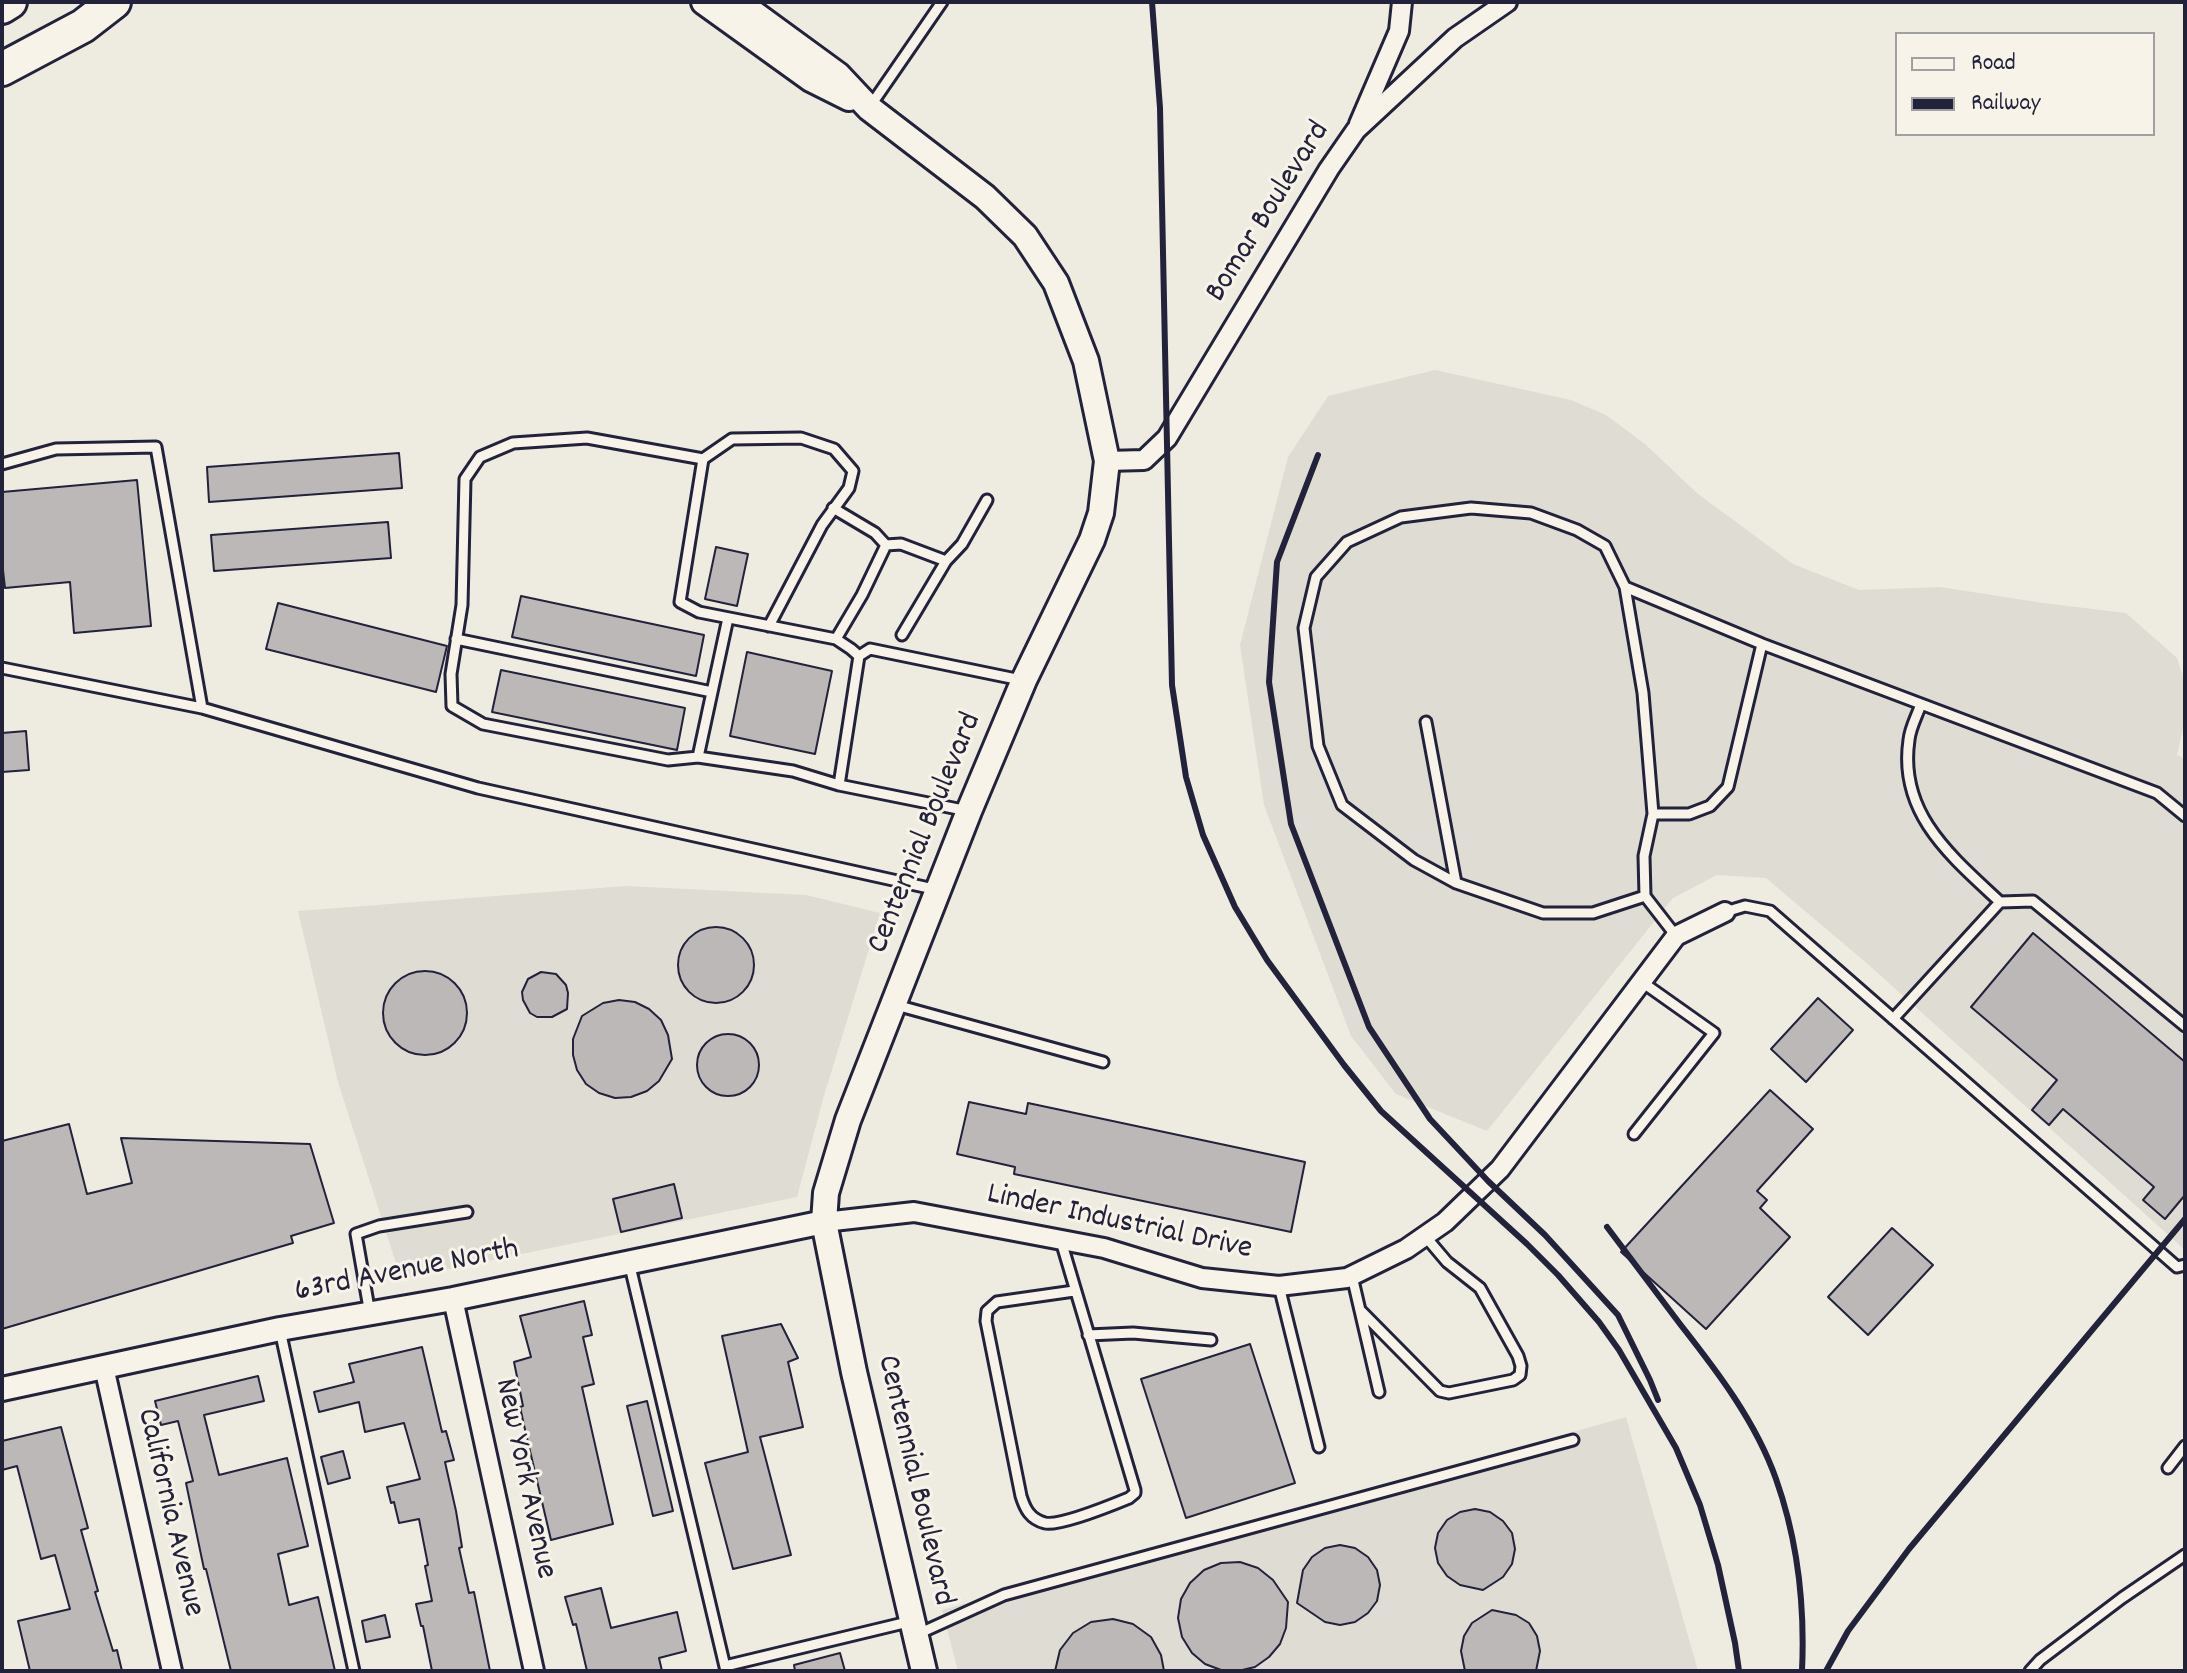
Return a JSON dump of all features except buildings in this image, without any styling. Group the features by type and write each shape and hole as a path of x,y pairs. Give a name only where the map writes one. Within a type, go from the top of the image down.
{"highway":[{"path":"2,7 10,2"},
{"path":"2,69 83,26 114,2"}],"main road":[{"name":"Centennial Boulevard","path":"704,2 811,79 869,108"},
{"name":"Centennial Boulevard","path":"738,2 838,75 869,108 985,197 1025,236 1056,283 1086,361 1107,461 1101,513 1092,540 1024,680 969,811 848,1120 826,1193 824,1222 856,1382 924,1671"}],"street":[{"path":"1356,130 1399,31 1402,2"},
{"name":"Bomar Boulevard","path":"1107,461 1144,460 1167,438 1329,169 1356,130 1455,38 1507,2"},
{"name":"Linder Industrial Drive","path":"824,1222 914,1212 1104,1248 1202,1278 1279,1286 1352,1276 1406,1249 1445,1222 1500,1169 1676,936 1725,912"},
{"name":"63rd Avenue North","path":"2,1389 280,1329 453,1299 824,1222"},
{"name":"New York Avenue","path":"453,1299 534,1671"},
{"name":"California Avenue","path":"104,1367 172,1671"}],"lane":[{"path":"869,108 942,2"},
{"path":"769,626 822,525 849,488 853,471 834,449 801,438 732,439 703,459 587,438 513,443 480,457 465,479 462,605 451,674 452,706 483,724 668,760 698,757 793,771 839,785 969,811"},
{"path":"2,464 56,449 156,447 202,708"},
{"path":"703,459 680,602 699,612 836,639 859,656"},
{"path":"902,635 987,500"},
{"path":"833,508 875,533 886,545"},
{"path":"1645,896 1593,913 1543,913 1456,883 1414,860 1342,805 1318,746 1304,628 1316,577 1347,542 1401,517 1471,508 1531,513 1577,530 1605,546 1625,587 1643,693 1653,814 1644,856 1645,896 1676,936"},
{"path":"886,545 901,544 946,561"},
{"path":"836,639 886,545"},
{"path":"1625,587 1762,644 2157,793 2185,816"},
{"path":"698,757 728,618"},
{"path":"456,639 712,692"},
{"path":"1653,814 1689,814 1710,806 1728,787 1762,644"},
{"path":"839,785 859,656 870,649 1024,680"},
{"path":"2,668 202,708 478,788 938,890"},
{"path":"1921,704 1909,738 1908,773 1917,808 1947,853 2000,902 2033,901 2185,1026"},
{"path":"1426,722 1456,883"},
{"path":"1893,1019 2000,902"},
{"path":"1725,912 1745,906 1770,911 2177,1267 2185,1265"},
{"path":"1634,1134 1714,1033 1642,982"},
{"path":"893,1004 1103,1062"},
{"path":"370,1314 356,1234 379,1226 467,1212"},
{"path":"1360,1310 1440,1391 1462,1391 1513,1380 1520,1375 1518,1356 1480,1288 1447,1262 1425,1236"},
{"path":"1061,1241 1135,1493 1095,1511 1044,1523 1025,1510 1021,1496 986,1321 987,1311 997,1302 1074,1291"},
{"path":"629,1262 726,1669 914,1628 1004,1595 1573,1440"},
{"path":"1352,1276 1379,1392"},
{"path":"1279,1286 1319,1447"},
{"path":"280,1329 354,1671"},
{"path":"1088,1335 1133,1333 1211,1340"},
{"path":"2168,1468 2185,1446"},
{"path":"2030,1671 2110,1607 2185,1555"}],"shaded area":[{"path":"1435,370 1571,400 1606,415 1645,444 1698,494 1793,564 1859,590 1940,587 2126,613 2177,658 2185,683 2185,720 2177,755 2185,759 2185,1250 1870,966 1766,878 1717,875 1673,898 1487,1131 1396,1094 1351,1036 1264,805 1240,645 1288,457 1328,396"},
{"path":"626,886 806,895 880,913 823,1099 797,1197 401,1279 338,1082 298,911"},
{"path":"1626,1417 1698,1671 958,1671 942,1610"}],"railway":[{"path":"1152,2 1160,108 1172,685 1186,777 1203,835 1235,907 1267,960 1381,1111 1558,1275 1619,1350 1676,1448 1700,1505 1718,1565 1739,1671"},
{"path":"1318,455 1277,562 1269,682 1291,824 1369,1027 1430,1119 1488,1181 1545,1235 1618,1315 1658,1400"},
{"path":"1826,1671 1848,1631 1909,1549 2185,1219"},
{"path":"1607,1227 1721,1379 1747,1417 1768,1458 1784,1502 1795,1550 1801,1598 1802,1671"}]}
